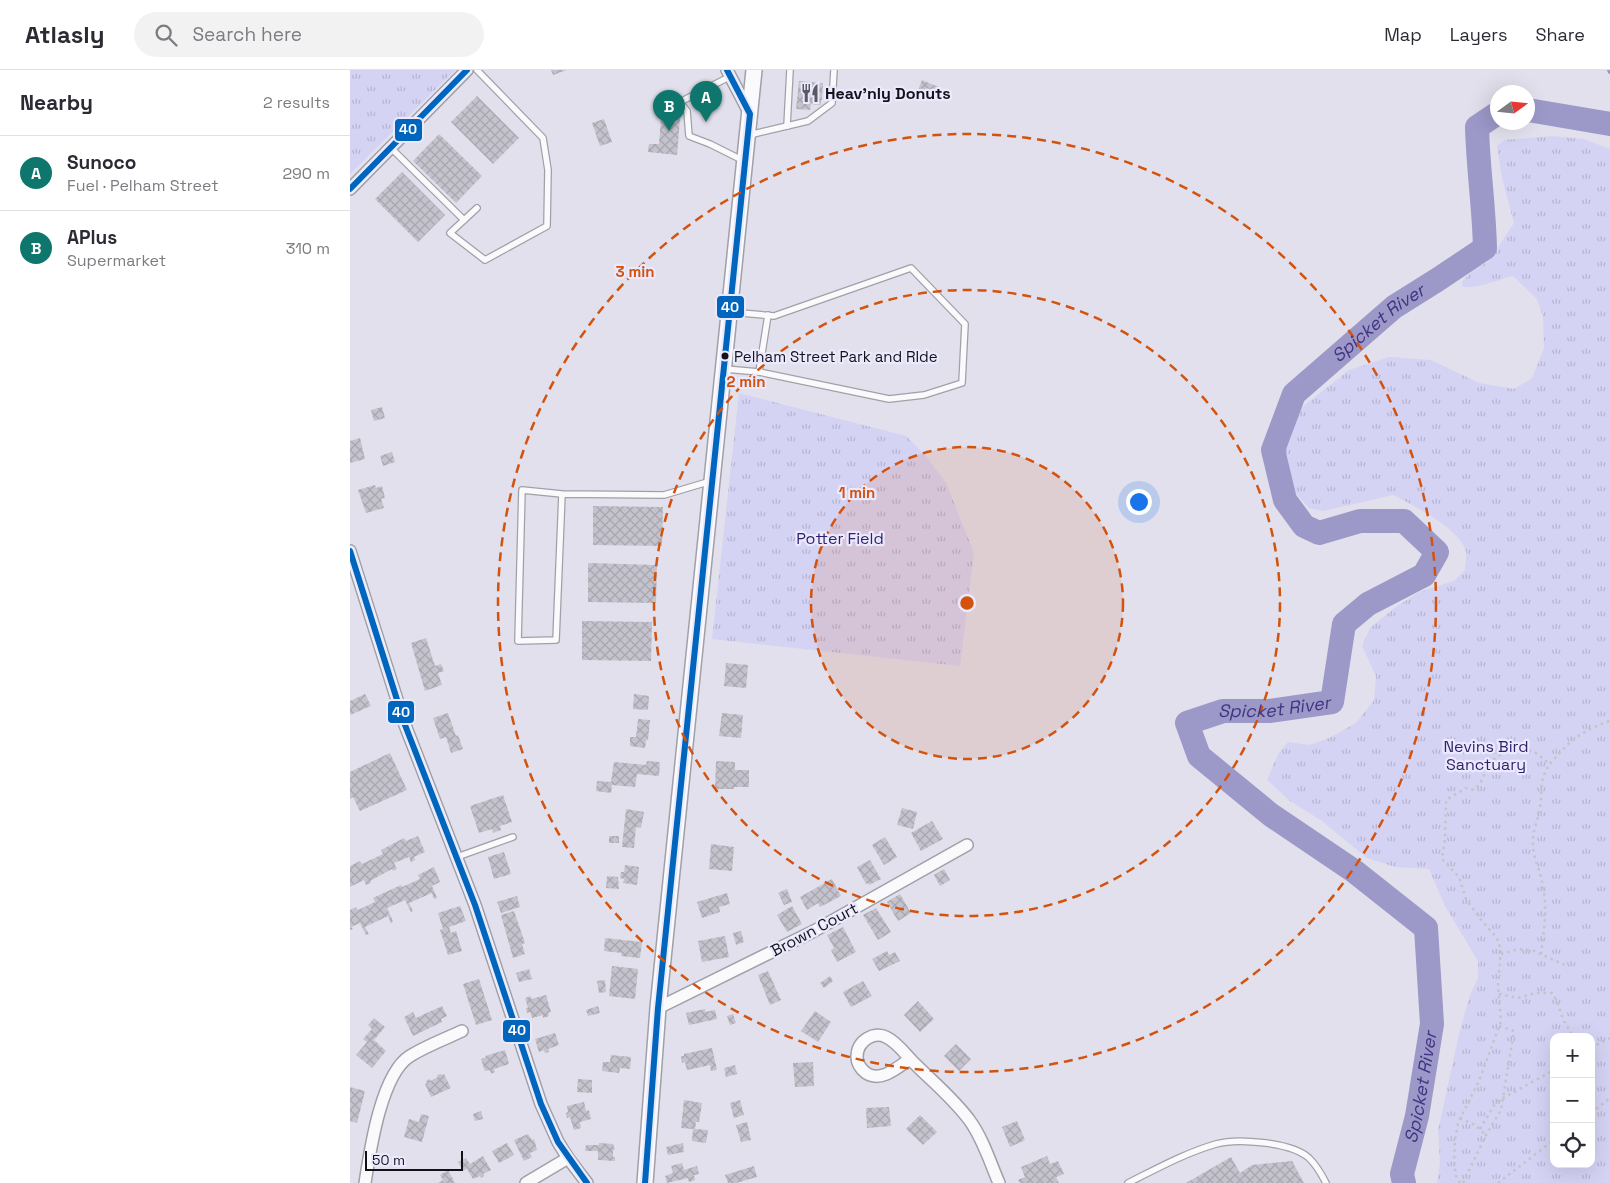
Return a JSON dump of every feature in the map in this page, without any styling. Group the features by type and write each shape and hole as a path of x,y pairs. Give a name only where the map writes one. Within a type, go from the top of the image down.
{"main road":[{"path":"646,1183 658,1008 754,70"}],"street":[{"path":"350,189 467,70"},
{"path":"729,73 750,114"},
{"path":"350,551 404,725 486,934 541,1104 558,1142 587,1183"},
{"name":"Brown Court","path":"658,1008 814,931 968,845"},
{"path":"365,1183 370,1149 386,1091 394,1074 409,1057 462,1031"},
{"path":"910,1059 889,1073 876,1077 864,1072 860,1067 857,1054 862,1042 867,1038 880,1035 893,1042 910,1059 961,1110 982,1143 999,1183"},
{"path":"526,1183 568,1158"}],"lane":[{"path":"477,70 543,138 548,170 547,226 485,260 450,233 477,208"},
{"path":"787,126 790,70"},
{"path":"748,135 808,121 832,102 834,70"},
{"path":"729,73 680,102 687,111 689,136 710,144 745,162"},
{"path":"391,148 464,220"},
{"path":"724,369 759,372 889,400 924,395 962,383 965,324 911,268 774,316 730,312"},
{"path":"759,372 768,315"},
{"path":"562,494 556,640 518,641 522,490 562,494 664,495 713,480"},
{"path":"457,857 513,837"},
{"path":"1128,1183 1165,1164 1217,1144 1244,1141 1280,1146 1298,1152 1309,1158 1326,1183"}],"path":[{"path":"1541,954 1543,883 1533,848 1533,831 1540,806 1540,789 1544,774 1565,745 1594,726 1610,721"},
{"path":"1499,1026 1514,1031 1504,1098 1501,1110 1486,1134 1461,1183 1456,1176 1454,1140 1460,1118 1479,1082 1499,1026 1501,1021 1499,994 1501,954 1497,938 1466,900 1459,877 1442,859 1445,839 1446,800 1466,788 1474,790 1479,786 1495,758 1513,749 1521,747 1550,764"},
{"path":"1501,954 1519,949 1534,951 1567,966"},
{"path":"1499,994 1518,998 1536,993 1552,993 1571,1033"},
{"path":"1595,1046 1610,1038"},
{"path":"1480,1129 1496,1102 1550,1072"},
{"path":"1595,1110 1610,1098"},
{"path":"1460,1118 1486,1134"},
{"path":"1498,1183 1550,1143"}],"green space":[{"path":"350,70 455,70 350,174"},
{"name":"Nevins Bird Sanctuary","path":"1552,136 1584,139 1610,149 1610,1183 1437,1183 1440,1163 1438,1131 1459,1034 1470,995 1478,978 1478,961 1445,906 1429,869 1395,867 1367,858 1322,821 1290,801 1267,780 1278,754 1288,742 1309,745 1329,738 1356,723 1374,700 1376,676 1362,646 1370,628 1393,609 1419,592 1454,581 1465,570 1466,551 1454,534 1434,518 1393,495 1323,511 1309,508 1293,490 1284,462 1285,436 1296,412 1349,370 1389,357 1431,360 1479,383 1514,389 1532,378 1544,348 1543,317 1537,299 1513,276 1479,286 1462,286 1462,282 1470,273 1489,261 1514,223 1502,178 1497,146 1505,140"},
{"name":"Potter Field","path":"739,393 906,436 926,456 946,483 974,553 960,666 712,639"}],"building":[{"path":"551,70 567,70 553,75"},
{"path":"922,80 941,88 935,101 917,93"},
{"name":"Heav'nly Donuts","path":"799,81 823,83 821,105 811,104 810,110 796,109"},
{"path":"477,96 519,138 493,164 451,122"},
{"path":"661,117 680,119 677,155 648,152 649,144 659,144"},
{"path":"604,119 612,142 600,146 592,123"},
{"path":"439,134 482,176 456,203 413,161"},
{"path":"402,172 445,215 418,242 375,199"},
{"path":"382,407 385,418 374,421 371,410"},
{"path":"360,438 365,459 350,463 350,441"},
{"path":"392,452 395,462 383,466 380,456"},
{"path":"375,485 376,488 382,486 385,498 381,499 384,508 366,513 358,490"},
{"path":"593,506 663,507 662,546 593,545"},
{"path":"588,563 657,565 656,603 588,602"},
{"path":"582,621 652,622 651,661 582,660"},
{"path":"426,638 435,666 441,664 444,671 438,673 442,685 425,691 411,643"},
{"path":"726,663 748,665 746,688 724,686"},
{"path":"365,694 371,706 350,715 350,701"},
{"path":"634,694 649,696 648,710 633,709"},
{"path":"448,713 463,749 451,753 446,737 440,739 433,718"},
{"path":"722,713 743,715 741,738 719,736"},
{"path":"638,719 650,720 648,740 646,740 645,748 630,746 630,737 636,737"},
{"path":"390,753 407,790 360,811 353,797 350,799 350,772"},
{"path":"647,761 660,762 659,776 637,774 635,787 612,785 611,793 596,791 597,781 611,782 614,762 646,765"},
{"path":"716,761 735,762 735,770 749,770 749,787 715,789"},
{"path":"503,795 512,822 500,826 501,830 493,833 492,829 479,833 470,806"},
{"path":"902,808 917,812 913,829 897,825"},
{"path":"626,809 644,812 641,828 636,827 634,848 622,847"},
{"path":"932,821 943,839 921,851 911,833"},
{"path":"418,836 425,852 414,857 415,860 411,862 409,857 394,863 397,869 393,871 392,869 366,885 364,880 350,887 350,866 360,861 362,864 383,854 381,850 404,838 406,841"},
{"path":"609,836 619,836 619,843 609,843"},
{"path":"885,837 897,857 884,865 872,845"},
{"path":"711,844 734,847 732,871 709,869"},
{"path":"504,852 511,874 494,879 488,857"},
{"path":"870,860 881,879 869,885 868,883 866,884 857,867"},
{"path":"625,865 639,867 637,885 623,883 624,879 620,878 621,872 624,872"},
{"path":"434,867 440,882 432,886 437,898 434,899 432,893 409,903 413,911 411,912 405,900 387,908 393,921 391,923 388,916 365,927 369,934 366,935 360,923 351,927 353,929 350,930 350,910 356,907 358,910 375,902 373,898 401,885 402,887 420,879 418,875"},
{"path":"944,869 950,880 940,886 934,875"},
{"path":"607,876 618,877 619,889 606,888"},
{"path":"832,879 841,896 820,907 818,903 807,910 800,897"},
{"path":"787,889 792,902 784,905 778,893"},
{"path":"727,893 730,904 719,907 720,912 702,918 697,902"},
{"path":"900,894 911,913 898,921 887,902"},
{"path":"517,896 520,907 501,913 497,902"},
{"path":"460,906 466,921 449,927 451,933 456,931 462,951 448,955 440,930 443,929 438,913"},
{"path":"792,906 802,924 787,932 777,915"},
{"path":"876,908 891,932 878,940 863,915"},
{"path":"514,911 525,943 522,944 525,954 513,958 501,915"},
{"path":"843,927 856,952 837,962 831,950 834,948 827,935"},
{"path":"741,931 744,942 736,945 733,933"},
{"path":"725,936 729,957 702,962 698,941"},
{"path":"605,938 642,942 640,958 621,956 622,953 604,951"},
{"path":"887,951 889,955 895,952 900,961 879,971 872,959"},
{"path":"612,966 638,969 635,999 609,996"},
{"path":"529,969 532,979 519,982 516,973"},
{"path":"768,971 781,1000 770,1005 758,975"},
{"path":"830,976 833,981 824,988 820,983"},
{"path":"479,979 492,1020 476,1025 463,984"},
{"path":"605,980 606,992 599,993 597,981"},
{"path":"863,981 872,996 851,1007 843,992"},
{"path":"546,995 551,1012 548,1013 549,1016 543,1018 543,1015 532,1018 530,1012 527,1013 526,1008 528,1008 525,998 531,996 531,999"},
{"path":"918,1001 934,1019 920,1032 904,1015"},
{"path":"442,1006 447,1016 441,1019 442,1022 413,1036 404,1017 413,1012 416,1018"},
{"path":"598,1006 600,1013 588,1016 586,1010"},
{"path":"705,1009 705,1012 715,1010 717,1019 689,1025 686,1013"},
{"path":"815,1011 831,1022 818,1042 801,1031"},
{"path":"733,1014 736,1023 730,1025 727,1016"},
{"path":"374,1018 385,1027 374,1040 386,1051 372,1068 356,1055 367,1042 363,1039 372,1029 368,1025"},
{"path":"555,1033 559,1045 548,1049 549,1052 545,1053 544,1050 539,1052 535,1039"},
{"path":"956,1044 971,1059 959,1071 944,1056"},
{"path":"712,1048 717,1070 711,1071 710,1065 687,1070 685,1062 682,1063 681,1056 684,1056 684,1054"},
{"path":"505,1050 509,1064 494,1069 495,1072 491,1074 490,1070 485,1071 481,1059"},
{"path":"611,1055 631,1057 630,1069 620,1068 619,1073 602,1071 603,1062 610,1062"},
{"path":"813,1062 814,1086 795,1087 793,1063"},
{"path":"735,1065 737,1074 726,1077 724,1068"},
{"path":"444,1074 451,1088 431,1097 425,1084 427,1083 426,1081 429,1079 430,1081"},
{"path":"578,1079 592,1080 592,1093 577,1092"},
{"path":"350,1087 365,1091 357,1123 350,1121"},
{"path":"684,1100 702,1103 699,1122 696,1122 695,1129 708,1130 706,1143 692,1141 693,1129 681,1128"},
{"path":"740,1100 744,1115 734,1118 730,1103"},
{"path":"584,1102 586,1111 589,1110 591,1119 580,1122 581,1128 574,1130 570,1117 567,1118 567,1106"},
{"path":"889,1107 891,1126 867,1128 866,1108"},
{"path":"481,1111 483,1119 475,1121 473,1114"},
{"path":"421,1114 429,1116 422,1142 404,1137 409,1119 419,1122"},
{"path":"920,1115 937,1132 923,1145 906,1129"},
{"path":"1017,1121 1025,1140 1010,1147 1002,1127"},
{"path":"747,1122 751,1140 741,1142 736,1125"},
{"path":"528,1134 532,1140 534,1139 537,1150 530,1153 532,1157 524,1161 514,1140"},
{"path":"507,1143 514,1155 499,1163 492,1151"},
{"path":"599,1143 613,1144 615,1150 613,1150 613,1157 615,1157 615,1161 598,1160 598,1151 585,1151 586,1145 599,1145"},
{"path":"683,1143 684,1152 668,1155 666,1147"},
{"path":"483,1156 491,1170 483,1174 484,1176 481,1178 480,1176 473,1179 467,1169 463,1171 458,1162 466,1158 470,1164"},
{"path":"1047,1156 1050,1164 1058,1161 1064,1174 1056,1177 1059,1183 1020,1183 1018,1180 1025,1177 1021,1167"},
{"path":"1231,1157 1240,1173 1252,1165 1292,1161 1304,1183 1186,1183"},
{"path":"682,1163 684,1170 697,1166 699,1174 694,1175 695,1180 689,1182 688,1178 667,1183 665,1176 673,1173 671,1166"},
{"path":"754,1166 757,1177 736,1183 728,1183 725,1175"},
{"path":"448,1170 455,1183 438,1183 443,1180 440,1175"}],"waterway":[{"name":"Spicket River","path":"1535,111 1610,124"},
{"name":"Spicket River","path":"1404,1183 1402,1174 1417,1116 1432,1024 1426,928 1354,871 1271,815 1199,756 1187,723 1223,711 1269,711 1332,702 1344,624 1368,604 1424,575 1437,552 1404,521 1360,521 1319,533 1304,526 1285,500 1273,450 1294,394 1394,307 1485,248 1477,127 1490,118"}],"transit line":[{"name":"40","path":"350,189 467,70"},
{"name":"40","path":"645,1183 658,1008 750,114 727,70"},
{"name":"40","path":"350,551 405,725 475,905 541,1104 558,1142 587,1183"}],"place":[{"name":"Heav'nly Donuts","path":"810,93"},
{"name":"Sunoco","path":"706,122"},
{"name":"APlus","path":"669,131"},
{"name":"Pelham Street Park and RIde","path":"725,356"}]}
